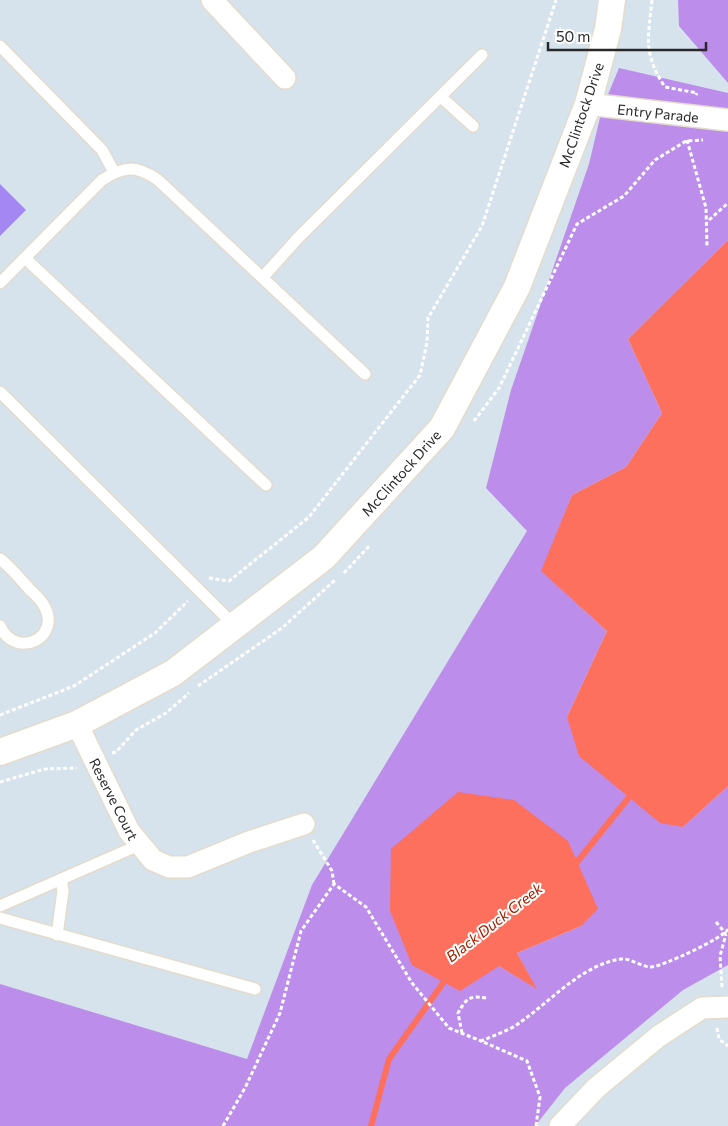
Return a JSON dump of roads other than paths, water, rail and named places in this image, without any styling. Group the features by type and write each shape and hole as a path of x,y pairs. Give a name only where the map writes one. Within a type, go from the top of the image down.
{"street":[{"path":"212,0 285,78"},
{"name":"McClintock Drive","path":"0,752 77,724 173,673 324,557 442,428 517,287 588,104 599,70 612,0"},
{"name":"Entry Parade","path":"588,104 728,120"},
{"name":"Reserve Court","path":"77,724 105,786 139,845 153,860 169,867 188,867 249,842 304,824"},
{"path":"560,1126 596,1088 659,1036 702,1008 725,997"}],"lane":[{"path":"0,46 102,150 114,172"},
{"path":"262,278 298,238 482,55"},
{"path":"441,97 473,126"},
{"path":"0,283 26,259 102,180 114,172 131,168 145,171 158,180 365,374"},
{"path":"26,259 266,485"},
{"path":"0,392 235,626"},
{"path":"0,559 44,605 48,616 48,628 42,638 21,644 11,640 4,634 0,626"},
{"path":"0,906 139,845"},
{"path":"56,935 63,891 61,879"},
{"path":"0,918 254,989"}],"water":[{"path":"728,240 728,786 683,827 660,823 579,756 567,717 607,631 541,571 572,495 626,467 662,413 628,339"},
{"path":"458,792 514,800 568,841 598,909 581,926 517,953 537,989 499,966 460,991 412,965 390,911 391,849"}],"waterway":[{"name":"Black Duck Creek","path":"573,867 634,791"},
{"name":"Black Duck Creek","path":"371,1126 389,1059 448,976"}]}
